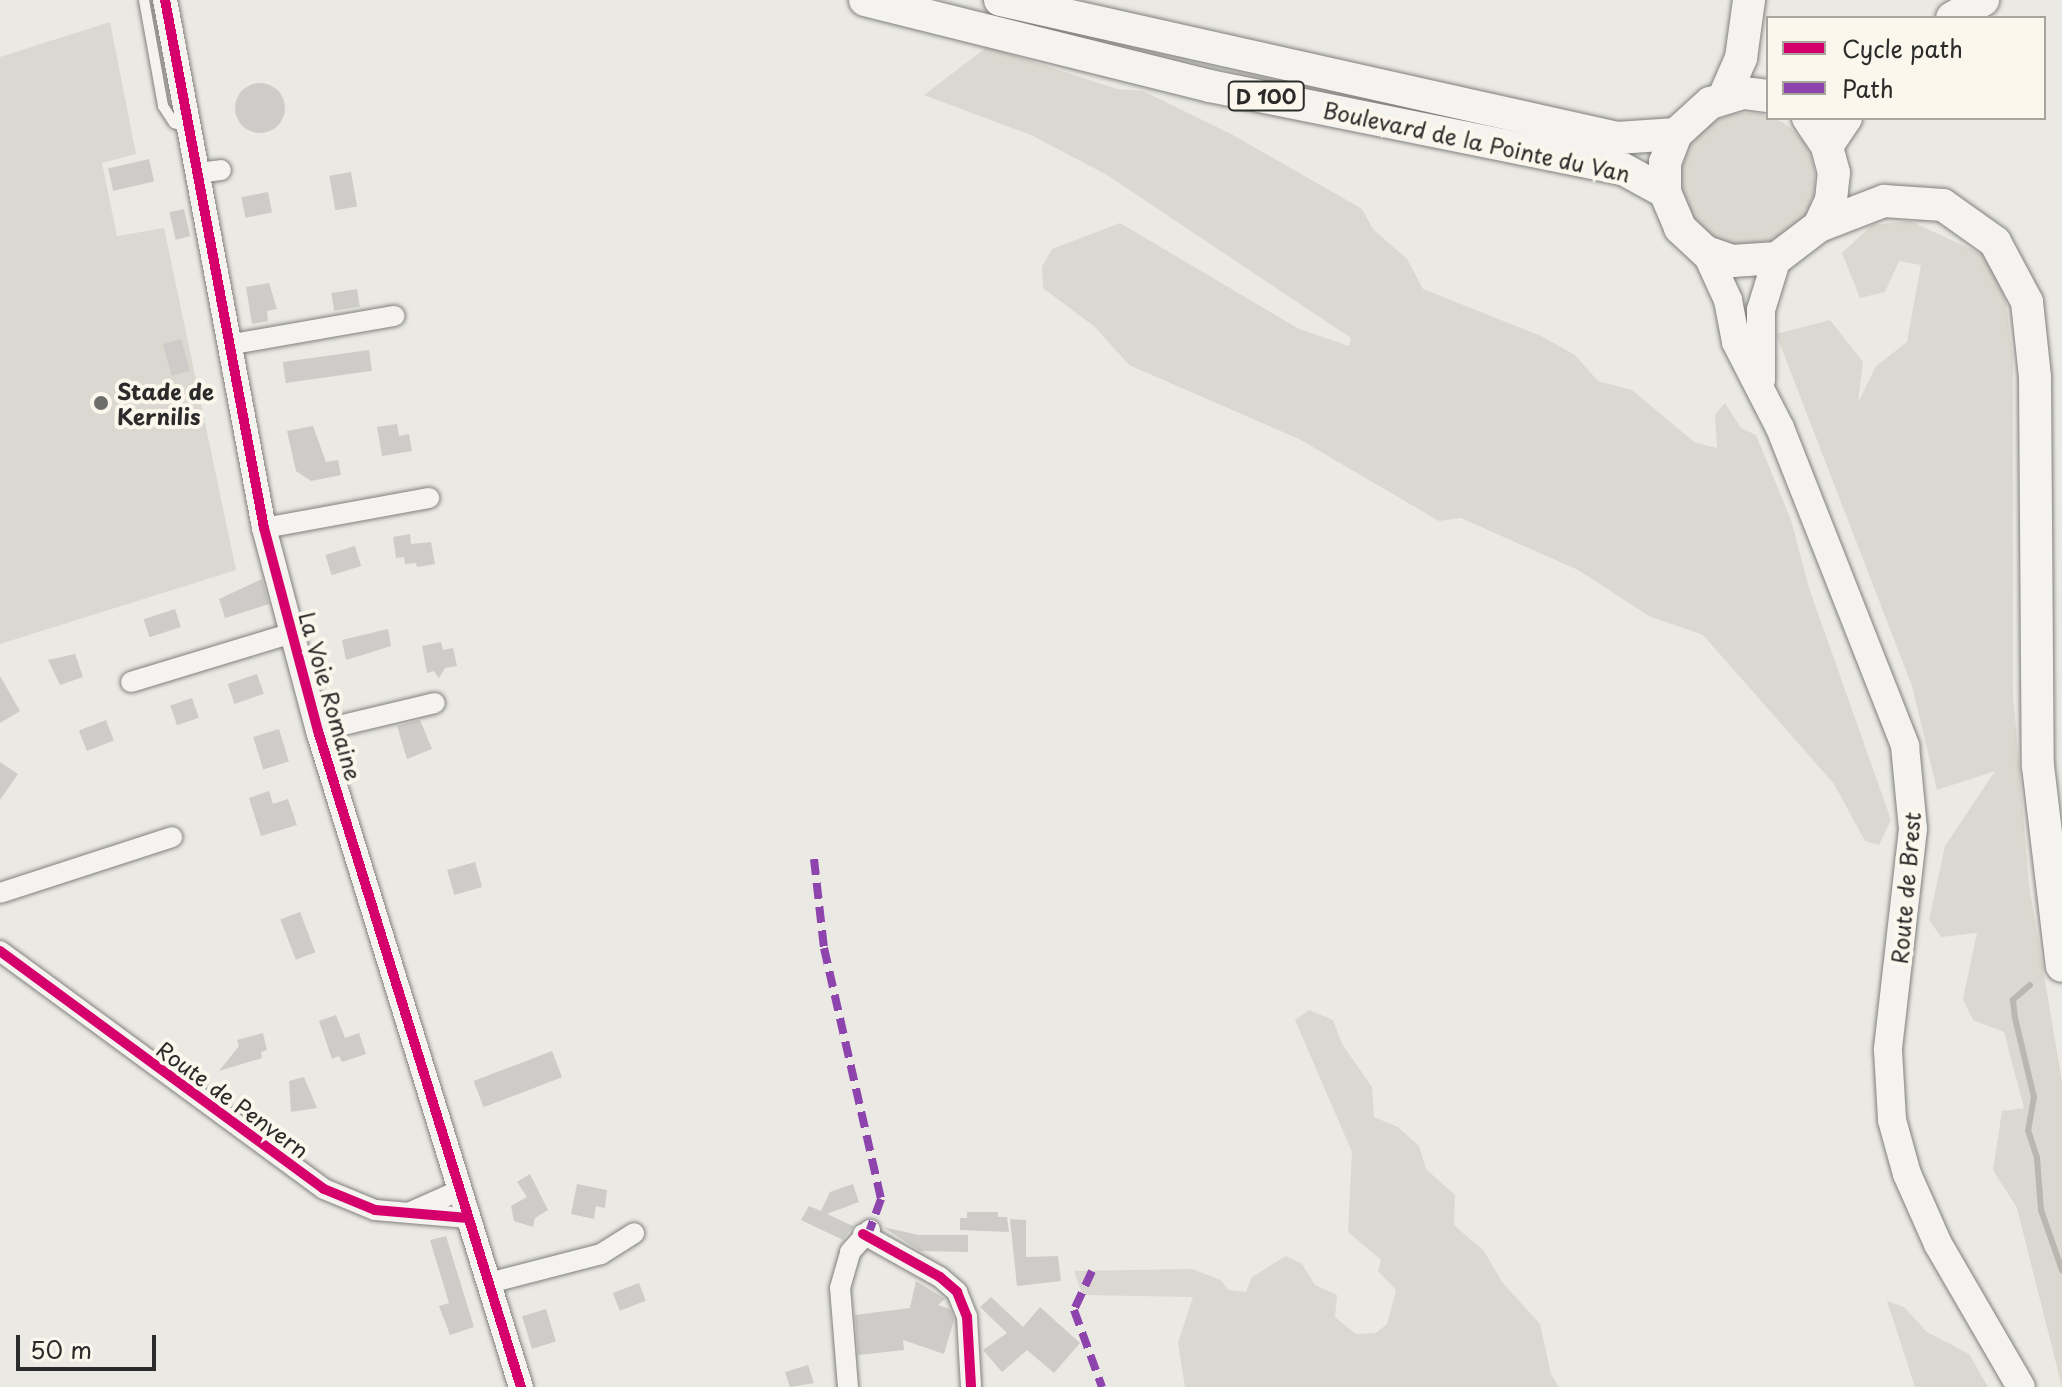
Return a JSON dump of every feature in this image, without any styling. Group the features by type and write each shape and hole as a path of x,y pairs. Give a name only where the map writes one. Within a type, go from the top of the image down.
{"main road":[{"name":"Boulevard de la Pointe du Van","path":"865,0 1210,86 1623,169 1665,192"},
{"name":"Boulevard de la Pointe du Van","path":"1000,0 1617,138 1676,134"},
{"path":"1724,97 1741,58 1749,0"},
{"path":"1955,16 1983,0"},
{"path":"1766,96 1724,97 1697,111 1676,134 1665,162 1665,192 1680,228 1706,252 1732,261 1777,258 1819,226 1884,201 1943,205 1995,242 2027,302 2035,377 2038,766 2062,966"},
{"path":"1809,120 1827,146 1834,173 1831,200 1819,226"},
{"path":"1827,146 1845,120"},
{"name":"Route de Brest","path":"1706,252 1728,300 1736,342 1761,385 1885,689 1909,767 1911,872 1888,1050 1889,1101 1898,1149 1938,1244 2021,1387"},
{"name":"Route de Brest","path":"1761,385 1761,310 1777,258"}],"street":[{"name":"La Voie Romaine","path":"165,0 187,126 209,171 228,345 264,528 318,731 521,1387"},
{"path":"228,345 395,316"},
{"path":"264,528 429,498"},
{"name":"La Voie Romaine","path":"131,682 292,633"},
{"name":"La Voie Romaine","path":"318,731 435,703"},
{"path":"0,893 172,837"},
{"name":"Route de Penvern","path":"0,951 300,1174 361,1207 468,1218"},
{"name":"Route de Penvern","path":"407,1212 458,1191"},
{"path":"848,1387 840,1288 850,1252 866,1232 940,1277 957,1292 967,1317 971,1387"},
{"path":"489,1283 601,1254 634,1233"}],"lane":[{"path":"144,0 163,106 174,123 187,126"}],"shaded area":[{"name":"Stade de Kernilis","path":"110,22 136,154 102,163 117,236 164,228 236,570 0,644 0,57"},
{"path":"987,47 1117,89 1143,91 1231,134 1362,209 1373,229 1407,259 1423,289 1541,336 1575,355 1598,381 1632,390 1694,442 1717,448 1715,414 1725,403 1741,428 1756,435 1791,520 1809,588 1891,820 1879,845 1865,841 1834,784 1703,635 1649,616 1578,570 1461,518 1439,521 1299,439 1129,365 1095,327 1043,288 1042,267 1052,249 1120,223 1299,329 1349,346 1351,338 1107,175 1031,135 924,95"},
{"path":"1735,114 1761,114 1766,116 1766,120 1778,120 1785,124 1804,143 1814,167 1814,193 1804,217 1785,236 1761,246 1735,246 1711,236 1692,217 1682,193 1682,167 1692,143 1711,124"},
{"path":"1910,221 1988,257 2006,302 2013,360 2013,693 2029,885 2062,1082 2062,1387 2017,1208 1993,1170 2002,1111 2024,1108 2004,1032 1973,1020 1963,999 1977,933 1941,937 1929,920 1945,846 1995,771 1937,790 1912,686 1776,334 1830,320 1863,362 1858,403 1876,366 1907,342 1921,265 1899,261 1885,292 1860,298 1842,253 1872,225"},
{"path":"1309,1010 1333,1020 1342,1044 1372,1087 1374,1117 1398,1127 1419,1146 1426,1169 1455,1195 1454,1225 1484,1251 1502,1282 1540,1324 1551,1374 1559,1387 1185,1387 1178,1343 1193,1297 1082,1295 1074,1271 1192,1269 1221,1280 1228,1290 1246,1292 1252,1277 1286,1256 1302,1264 1315,1285 1337,1295 1335,1317 1356,1334 1376,1333 1387,1324 1396,1290 1378,1271 1381,1260 1348,1232 1352,1152 1295,1020"},
{"path":"1887,1301 1904,1307 1927,1332 1969,1354 1988,1387 1915,1387"}],"building":[{"path":"260,83 278,90 285,108 278,126 260,133 242,126 235,108 242,90"},
{"path":"149,159 154,181 113,191 108,168"},
{"path":"351,172 357,206 335,210 329,176"},
{"path":"268,192 272,213 246,218 241,197"},
{"path":"184,209 190,236 176,240 169,212"},
{"path":"269,283 277,309 267,311 268,321 252,324 246,287"},
{"path":"357,289 360,307 334,311 331,293"},
{"path":"181,339 190,371 172,376 163,344"},
{"path":"369,350 372,371 286,383 283,362"},
{"path":"397,424 399,436 409,434 412,451 382,456 377,427"},
{"path":"313,426 326,462 338,460 341,475 311,481 296,471 287,431"},
{"path":"410,534 411,544 431,542 435,564 417,567 416,563 405,564 404,557 396,558 393,537"},
{"path":"355,546 361,566 331,575 325,555"},
{"path":"262,579 269,604 225,618 219,599"},
{"path":"175,609 181,627 149,637 144,619"},
{"path":"388,629 391,646 346,660 342,640"},
{"path":"441,642 443,650 453,648 457,666 445,668 439,678 434,671 427,673 422,646"},
{"path":"75,654 83,677 60,685 48,660"},
{"path":"257,674 264,694 235,704 228,684"},
{"path":"0,676 20,711 0,723"},
{"path":"192,698 199,718 177,725 170,705"},
{"path":"106,720 114,741 87,751 79,730"},
{"path":"420,720 432,749 407,759 397,726"},
{"path":"279,729 289,762 263,769 253,737"},
{"path":"0,762 18,774 0,800"},
{"path":"269,791 273,804 288,799 297,825 261,836 249,798"},
{"path":"475,862 482,887 454,895 447,870"},
{"path":"300,912 315,952 296,960 280,920"},
{"path":"336,1015 345,1038 359,1033 366,1054 342,1062 339,1056 332,1059 319,1021"},
{"path":"263,1033 267,1050 261,1052 262,1058 219,1071 239,1046 237,1040"},
{"path":"552,1051 562,1077 484,1107 474,1081"},
{"path":"304,1077 317,1108 291,1112 289,1081"},
{"path":"530,1174 548,1210 535,1218 533,1227 514,1221 511,1206 527,1197 517,1182"},
{"path":"577,1184 607,1190 605,1208 596,1206 594,1219 571,1214"},
{"path":"853,1184 859,1202 827,1214 853,1226 843,1240 801,1220 809,1206 821,1211 830,1192"},
{"path":"967,1212 998,1212 998,1217 1007,1217 1009,1232 960,1230 960,1218 967,1218"},
{"path":"1010,1219 1026,1220 1026,1257 1058,1256 1061,1281 1017,1286"},
{"path":"883,1227 918,1235 968,1235 968,1252 920,1251"},
{"path":"446,1236 474,1327 450,1335 439,1306 449,1303 430,1240"},
{"path":"916,1281 945,1299 938,1305 950,1309 954,1320 944,1354 903,1340 904,1350 858,1355 855,1315 910,1308"},
{"path":"639,1283 646,1301 620,1311 613,1293"},
{"path":"991,1297 1023,1327 1040,1307 1080,1343 1054,1373 1027,1350 1002,1372 983,1350 1007,1333 980,1307"},
{"path":"546,1309 556,1342 532,1349 522,1316"},
{"path":"808,1365 814,1383 790,1387 785,1372"}],"waterway":[{"path":"2030,985 2013,1000 2015,1018 2034,1097 2028,1130 2037,1158 2041,1210 2062,1270"}],"marked path":[{"path":"814,859 824,948 881,1199 870,1230"},
{"path":"1092,1271 1074,1310 1102,1387"}],"cycle path":[{"path":"165,0 264,528 318,731 521,1387"},
{"path":"0,951 324,1189 375,1210 468,1218"},
{"path":"863,1234 940,1277 957,1292 967,1317 971,1387"}],"place":[{"name":"Stade de Kernilis","path":"101,403"}]}
